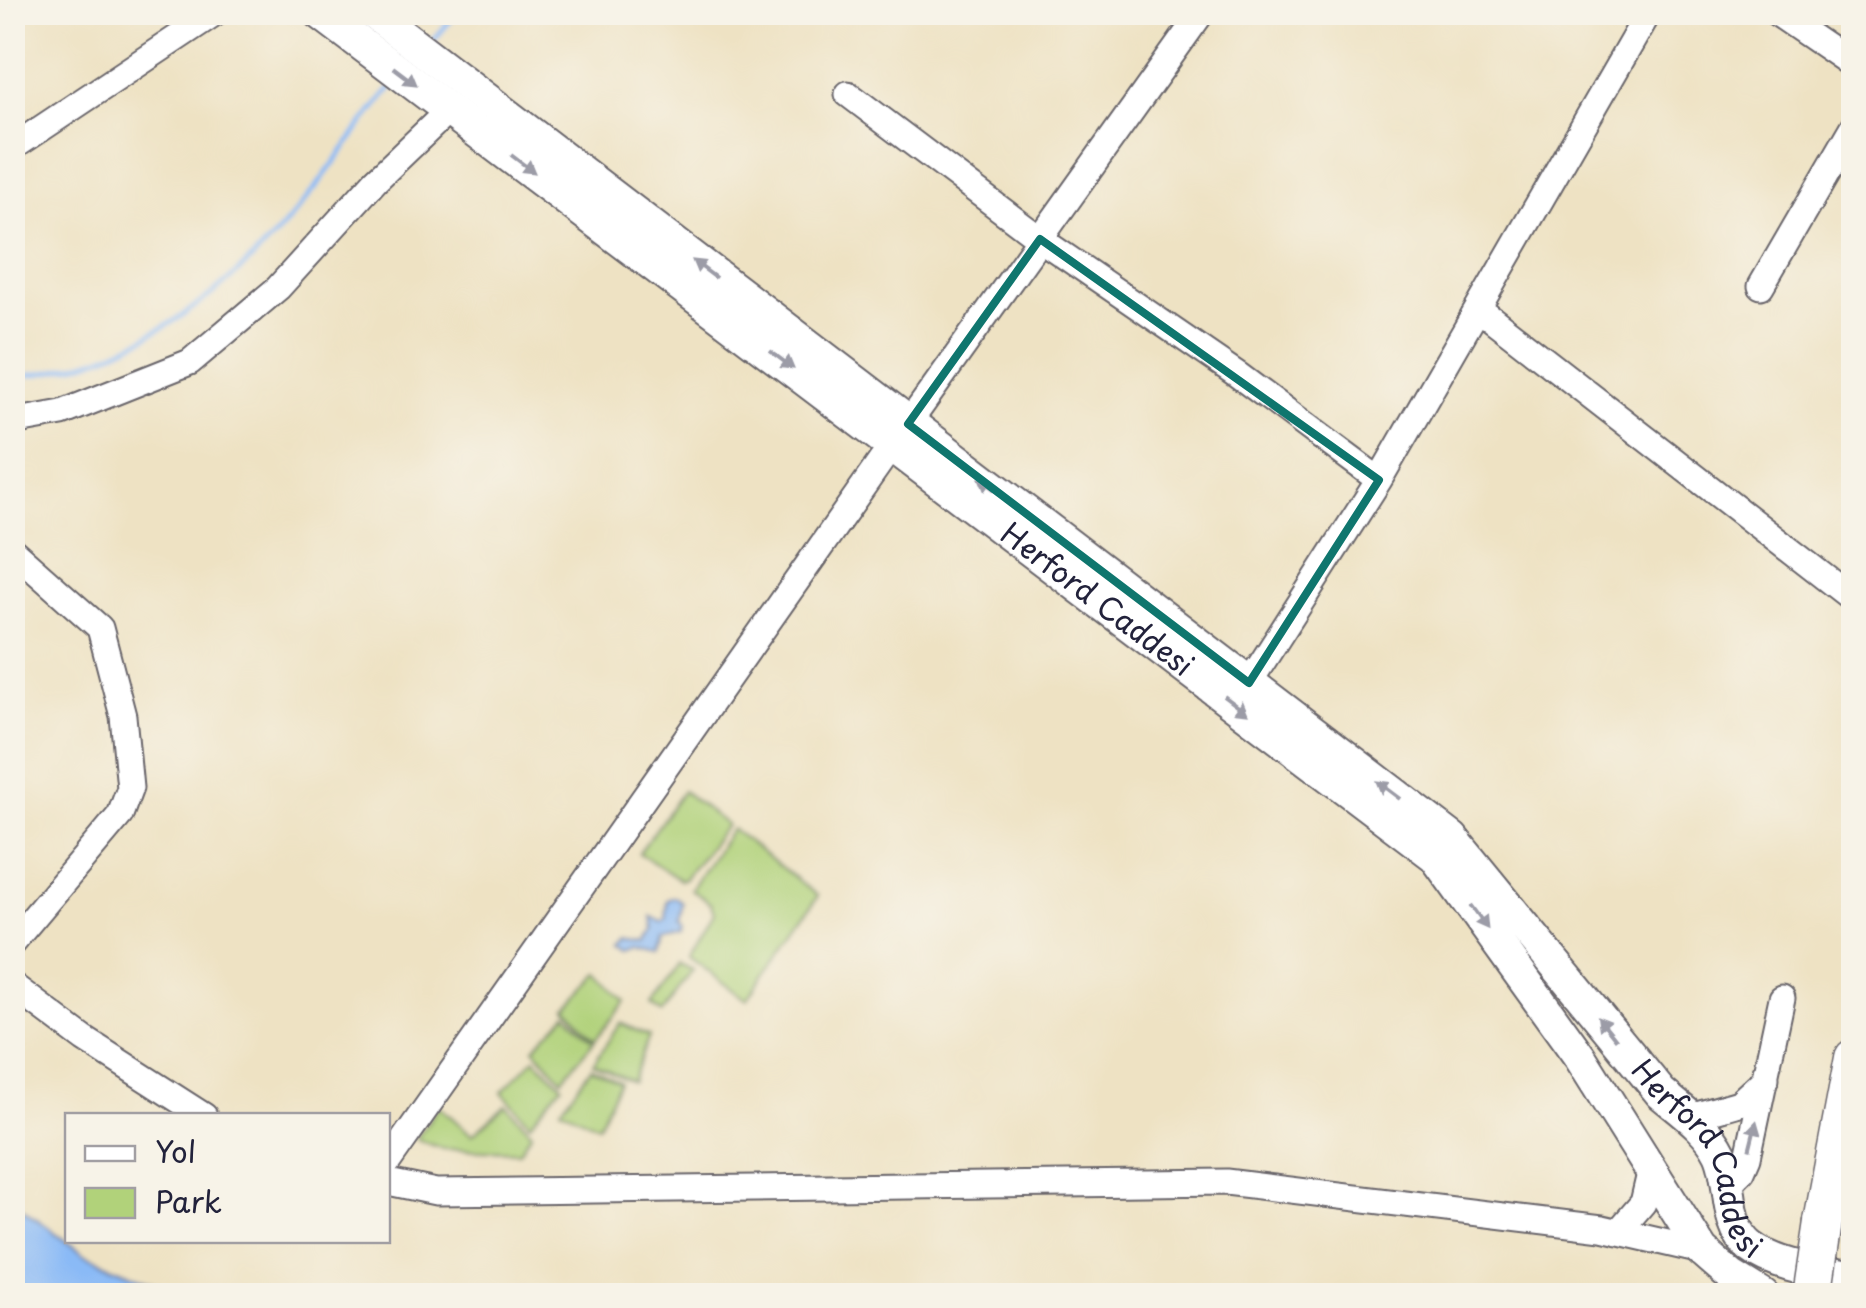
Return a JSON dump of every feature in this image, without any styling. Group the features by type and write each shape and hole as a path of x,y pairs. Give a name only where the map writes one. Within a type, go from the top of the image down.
{"highway":[{"path":"1812,1296 1854,1058"}],"main road":[{"name":"Herford Caddesi","path":"319,12 375,28 453,100 900,434 1249,683 1452,838 1661,1093 1690,1118 1720,1154 1737,1226 1748,1246 1785,1263 1854,1278"},
{"name":"Herford Caddesi","path":"900,434 1434,856 1580,1057 1702,1251 1732,1277 1763,1296"},
{"path":"1647,1162 1658,1132 1690,1118"},
{"path":"1671,1201 1692,1204 1728,1186"}],"street":[{"path":"12,148 216,12"},
{"path":"390,1159 1202,12"},
{"path":"1249,683 1379,480 1649,12"},
{"path":"1775,12 1854,66"},
{"path":"848,94 1040,239 1238,375 1379,480"},
{"path":"12,422 62,412 190,362 278,288 453,100"},
{"path":"1760,286 1854,126"},
{"path":"1479,309 1854,600"},
{"path":"12,550 100,628 123,716 130,788 120,816 12,942"},
{"path":"12,985 84,1039 199,1113"},
{"path":"1728,1186 1742,1172 1748,1157 1782,998"},
{"path":"1690,1118 1739,1103 1766,1078"},
{"path":"1618,1232 1643,1203 1647,1162"},
{"path":"390,1182 436,1192 1226,1182 1618,1232 1702,1251"}],"highlighted area":[{"path":"1040,239 1379,480 1249,683 908,424"}],"green space":[{"path":"683,791 727,825 680,880 639,853"},
{"path":"732,829 818,896 747,1000 689,957 714,913 711,904 691,889"},
{"path":"680,964 693,970 662,1013 652,1004"},
{"path":"600,973 626,1001 595,1039 567,1008"},
{"path":"567,1014 594,1041 562,1079 534,1048"},
{"path":"620,1023 649,1036 632,1081 593,1064"},
{"path":"535,1058 562,1085 530,1123 502,1092"},
{"path":"591,1068 619,1081 598,1126 561,1108"},
{"path":"506,1105 532,1132 519,1151 443,1149 416,1139 439,1106 472,1135"}],"water":[{"path":"675,897 683,903 681,932 663,937 659,952 640,947 632,950 624,944 630,938 647,941 654,930 652,917 662,922 666,919 668,900"},
{"path":"13,1201 84,1254 185,1295 13,1295"}],"waterway":[{"path":"430,44 458,12"},
{"path":"12,377 59,370 103,357 145,338 223,285 290,219 393,86"}]}
